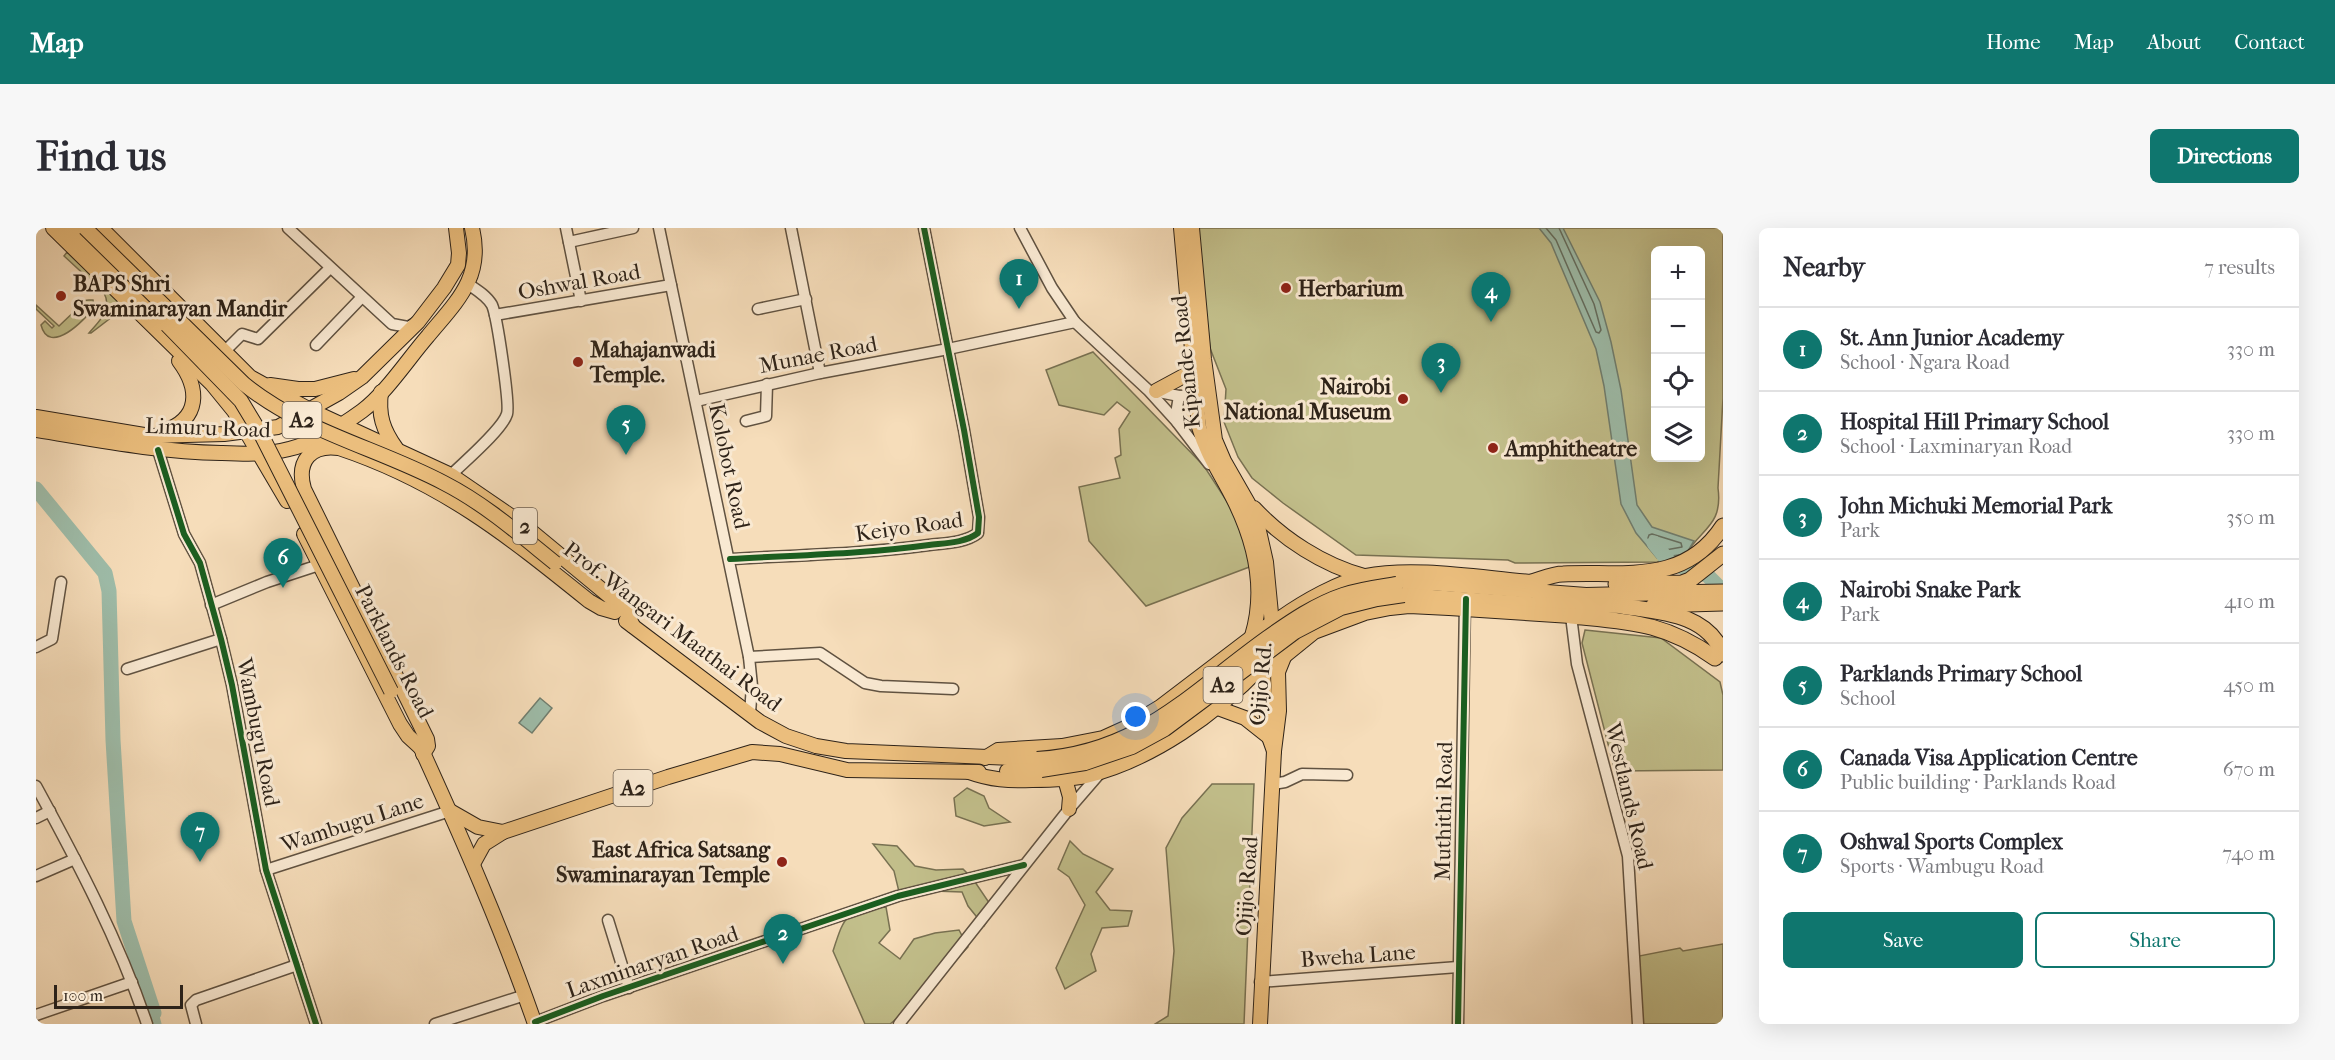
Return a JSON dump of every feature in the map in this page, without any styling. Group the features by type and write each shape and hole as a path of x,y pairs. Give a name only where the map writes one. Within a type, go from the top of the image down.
{"highway":[{"path":"1532,582 1673,583 1690,580 1712,556 1723,526"},
{"path":"1532,582 1560,574 1628,574 1676,567 1712,556"},
{"path":"1622,606 1723,592"},
{"path":"1668,599 1723,603"},
{"path":"1622,606 1687,618 1704,627 1716,639 1719,656"},
{"path":"1570,616 1649,625 1686,639 1719,656"}],"main road":[{"path":"53,228 212,384 234,411 280,487 400,724 422,751 428,746 427,739 304,489 300,477 302,465 308,456 327,446 339,448 423,482 490,523 589,601 615,612"},
{"name":"Parklands Road","path":"69,228 241,401 261,434 422,751 450,811 535,1023"},
{"name":"Prof. Wangari Maathai Road","path":"85,228 259,396 287,414 444,483 497,516 615,612 760,722 786,736 816,746 846,751 985,758 1039,765"},
{"name":"2","path":"101,228 226,350 250,377 310,410 451,475 513,516 572,564 625,609 633,626"},
{"name":"Limuru Road","path":"36,417 150,436 248,432 278,427 362,377 418,322 458,265 456,228"},
{"name":"Limuru Road","path":"36,430 158,450 261,454 304,445 320,438 363,411 468,284 475,262 472,228"},
{"name":"Kipande Road","path":"1181,228 1194,371 1215,440 1248,503 1263,543 1272,624"},
{"name":"Kipande Road","path":"1192,228 1202,395 1199,427 1205,447 1220,478"},
{"path":"150,436 178,426 186,418 193,395 189,375 153,326"},
{"path":"1152,390 1194,371"},
{"path":"260,383 298,389 315,389 362,377"},
{"path":"381,392 379,405 381,424 398,451"},
{"name":"Ojijo Rd.","path":"1220,478 1238,509 1254,552 1259,615 1248,655 1254,663 1262,666 1269,737 1274,751"},
{"path":"1248,503 1266,520 1312,554 1340,568 1364,576"},
{"path":"1252,637 1258,630 1272,624 1298,606 1364,576 1405,573 1437,574 1532,582"},
{"path":"1437,574 1442,578 1480,582 1485,588"},
{"name":"Prof. Wangari Maathai Road","path":"503,832 721,760 752,752 765,751 847,770 969,772 1039,765 1082,754 1131,736 1172,710 1260,643 1302,615 1343,595 1401,590 1430,583 1668,599"},
{"name":"Prof. Wangari Maathai Road","path":"1401,590 1465,604 1570,616"},
{"name":"Prof. Wangari Maathai Road","path":"1286,655 1314,632 1365,613 1408,606 1531,604 1622,606"},
{"name":"Ojijo Rd.","path":"1272,624 1284,632 1288,642 1286,655 1278,672 1278,711 1274,751"},
{"name":"Prof. Wangari Maathai Road","path":"985,758 998,750 1062,746 1103,738 1160,707 1252,637"},
{"path":"1262,666 1272,666 1286,655"},
{"name":"Prof. Wangari Maathai Road","path":"969,772 999,781 1065,779 1115,767 1152,749 1215,707 1240,689 1262,666"},
{"path":"1215,707 1245,718 1269,737"},
{"name":"Ojijo Road","path":"1260,1024 1260,982 1274,784 1274,751"},
{"path":"1065,779 1070,797 1069,809"},
{"path":"450,811 470,824 503,832"},
{"path":"473,864 484,844 503,832"}],"street":[{"path":"288,228 392,324 408,327 418,322"},
{"path":"566,228 580,302"},
{"path":"569,242 633,228"},
{"name":"Kolobot Road","path":"659,228 749,657 752,686 750,713"},
{"path":"791,228 820,373"},
{"path":"924,228 948,349"},
{"path":"1020,228 1060,301 1075,322 1152,390 1220,478"},
{"path":"226,350 242,334 258,339 330,268"},
{"path":"451,475 500,425 507,414 508,392 495,315 489,301 468,284"},
{"name":"Oshwal Road","path":"495,315 671,285"},
{"path":"316,345 362,297"},
{"path":"758,309 806,298"},
{"name":"Munae Road","path":"696,401 767,384 1075,322"},
{"path":"392,324 396,340 393,348"},
{"name":"Keiyo Road","path":"730,559 890,551 957,542 972,538 978,533 979,518 948,349"},
{"path":"746,421 766,416 767,384"},
{"path":"1152,390 1179,396 1202,395"},
{"path":"1177,422 1179,396"},
{"name":"Wambugu Road","path":"158,450 184,534 200,563 221,639 232,685 266,870 316,1024"},
{"path":"211,605 267,582 319,565"},
{"path":"36,647 52,639 61,582"},
{"name":"Muthithi Road","path":"1458,1024 1465,604"},
{"name":"Westlands Road","path":"1570,616 1577,664 1628,856 1638,1024"},
{"path":"127,669 221,639"},
{"path":"749,657 820,653 865,683 881,686 953,689"},
{"path":"899,1024 1024,865 1101,772"},
{"path":"1274,784 1285,782 1302,774 1347,775"},
{"path":"36,786 75,859 132,982 147,1024"},
{"path":"36,818 50,811"},
{"name":"Wambugu Lane","path":"266,870 450,811"},
{"path":"36,876 75,859"},
{"name":"Laxminaryan Road","path":"535,1023 628,988 898,896 1024,865"},
{"path":"608,920 628,988"},
{"path":"196,1024 191,1005 193,1002 297,965"},
{"name":"Bweha Lane","path":"1260,982 1458,967"},
{"path":"36,1015 132,982"},
{"path":"435,1024 525,995"}],"shaded area":[{"path":"1197,228 1723,228 1723,398 1719,500 1710,525 1686,554 1657,562 1515,563 1508,560 1356,555 1252,478 1238,457 1224,422 1226,389 1210,348"},
{"path":"67,252 125,307 91,333 89,333 104,315 106,299 104,293 64,256"},
{"path":"93,300 94,307 68,332 59,337 45,334 41,325 45,321 52,328 54,326 36,309 36,305 59,326 81,305 80,301"},
{"path":"1093,352 1204,466 1235,514 1252,566 1146,606 1089,541 1079,487 1120,478 1115,458 1121,455 1119,429 1130,412 1117,402 1104,415 1059,405 1046,370"},
{"path":"1585,630 1661,638 1720,682 1723,695 1723,770 1615,771 1582,643"},
{"path":"1212,784 1254,784 1244,1024 1155,1024 1168,1016 1174,951 1166,848 1182,818"},
{"path":"967,788 984,796 989,808 1010,822 984,826 956,816 954,798"},
{"path":"1070,841 1083,854 1113,869 1096,892 1110,910 1132,911 1128,926 1102,928 1091,954 1096,971 1065,989 1056,968 1085,905 1069,877 1058,869"},
{"path":"873,844 897,846 915,866 936,870 963,869 973,879 994,910 984,926 968,906 962,892 934,891 900,896 894,871"},
{"path":"886,907 890,930 879,943 900,959 914,939 935,933 959,930 968,947 928,994 890,1024 865,1024 833,951 844,922 849,916 863,910"},
{"path":"1723,944 1723,1024 1642,1024 1639,956 1680,948 1683,951"}],"water":[{"path":"1539,228 1563,228 1600,302 1621,390 1637,505 1652,527 1694,541 1686,554 1657,558 1636,533 1621,504 1604,386 1596,349 1551,243"},
{"path":"540,698 552,708 532,733 519,723"}],"waterway":[{"path":"36,489 105,573 109,591 113,740 124,921 154,1013"},
{"path":"1654,543 1670,563 1707,575 1723,591"},
{"path":"154,1013 157,1024"}],"cycle path":[{"path":"730,559 904,548 955,542 978,533 979,517 964,430 924,228"},
{"path":"158,450 184,534 200,563 221,639 232,685 266,870 316,1024"},
{"path":"1458,1024 1466,599"},
{"path":"535,1022 603,996 898,896 1024,865"}],"place":[{"name":"Herbarium","path":"1286,288"},
{"name":"BAPS Shri Swaminarayan Mandir","path":"61,296"},
{"name":"St. Ann Junior Academy","path":"1019,309"},
{"name":"Nairobi Snake Park","path":"1491,322"},
{"name":"Mahajanwadi Temple.","path":"578,362"},
{"name":"John Michuki Memorial Park","path":"1441,393"},
{"name":"Nairobi National Museum","path":"1403,399"},
{"name":"Amphitheatre","path":"1493,448"},
{"name":"Parklands Primary School","path":"626,455"},
{"name":"Canada Visa Application Centre","path":"283,588"},
{"name":"Oshwal Sports Complex","path":"200,862"},
{"name":"East Africa Satsang Swaminarayan Temple","path":"782,862"},
{"name":"Hospital Hill Primary School","path":"783,964"}]}
